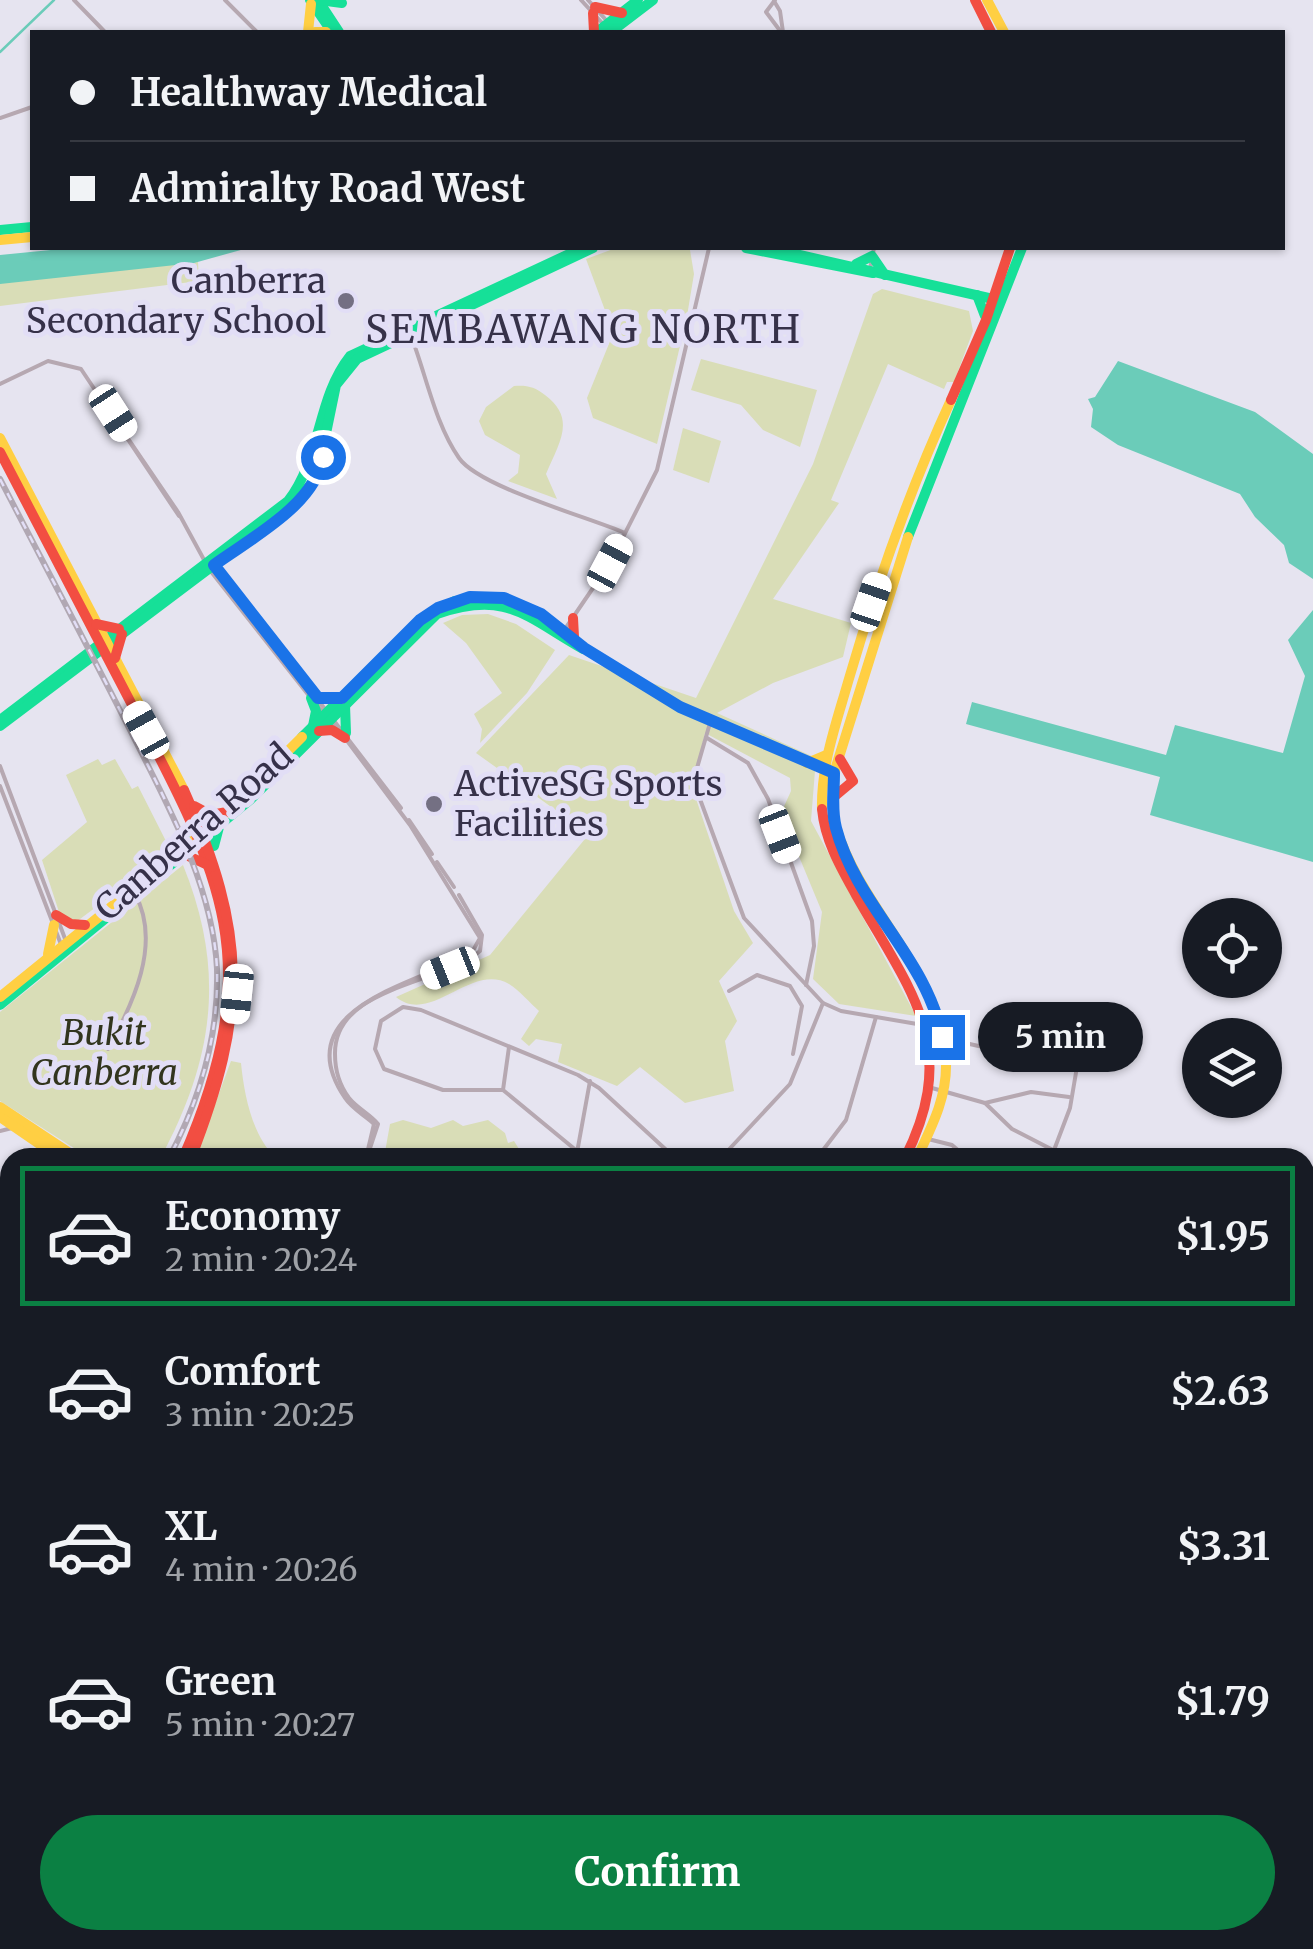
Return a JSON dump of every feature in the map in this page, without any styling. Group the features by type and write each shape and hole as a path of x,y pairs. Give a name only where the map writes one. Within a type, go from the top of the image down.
{"main road":[{"path":"314,0 340,4 333,30"},
{"path":"314,0 333,30"},
{"path":"312,30 314,0"},
{"path":"606,30 638,0"},
{"path":"606,30 653,0"},
{"path":"975,0 989,30"},
{"path":"987,0 1003,30"},
{"path":"589,5 622,13"},
{"path":"589,5 606,30"},
{"path":"0,230 30,227"},
{"path":"0,240 30,238"},
{"path":"409,330 578,250"},
{"path":"1,725 305,483 317,456 331,383 344,362 367,344 409,330 589,250"},
{"path":"756,250 993,299 1008,292"},
{"path":"779,250 875,273"},
{"path":"911,1148 937,1089 927,1026 827,837 822,812 847,688 888,550 985,321 1009,250"},
{"path":"808,763 834,753 915,516 1008,292 1021,250"},
{"path":"850,265 873,252 875,273"},
{"path":"978,295 985,321"},
{"path":"0,438 103,645 191,803 212,867 230,954 228,1014 208,1100 187,1148"},
{"path":"0,452 194,822 214,852 234,930 237,994 226,1064 195,1148"},
{"name":"Canberra Road","path":"65,946 86,925 203,835 330,716 420,620 455,600 504,598 552,622 562,634"},
{"name":"Canberra Road","path":"344,701 427,622 459,606 504,604 580,644 710,723 829,771"},
{"path":"552,622 573,619 580,644"},
{"path":"93,621 120,631"},
{"path":"115,662 120,631"},
{"path":"847,688 854,676 862,676"},
{"path":"315,698 344,701 346,736 316,729 315,698"},
{"name":"Canberra Road","path":"203,835 220,826 316,729"},
{"path":"833,800 854,781 834,753"},
{"path":"829,771 842,846 931,999 942,1037 937,1089 923,1148"},
{"path":"191,803 212,815 227,812"},
{"path":"194,822 183,850 212,867"},
{"path":"214,852 220,826"},
{"name":"Canberra Road","path":"0,997 135,894 183,850"},
{"path":"872,923 876,907"},
{"path":"44,962 54,943 55,920 86,925"},
{"path":"897,965 908,958"},
{"name":"Canberra Road","path":"0,1005 44,962"},
{"path":"0,1107 61,1148"},
{"path":"0,1117 46,1148"}],"street":[{"path":"74,0 103,30"},
{"path":"225,0 255,30"},
{"path":"780,30 766,12 774,0 780,11 782,30"},
{"path":"589,5 606,30"},
{"path":"314,30 327,18"},
{"path":"0,118 28,108"},
{"path":"562,634 626,533 660,458 708,250"},
{"path":"409,330 454,450 467,467 488,480 626,533"},
{"path":"0,384 36,366 59,360 86,374 208,562 346,736 447,877 482,935 481,946 457,961 365,1001 339,1026 332,1049 335,1077 352,1108 377,1125 370,1148"},
{"path":"710,723 697,768 697,791 737,905 792,972 823,1002 927,1026"},
{"path":"707,738 748,764 764,788 812,921 814,946 806,985"},
{"path":"0,766 65,946"},
{"path":"0,786 65,946"},
{"path":"108,1049 128,1012 147,943 144,912 135,894"},
{"path":"785,982 792,972"},
{"path":"728,991 756,975 785,982 802,1006 793,1054"},
{"path":"731,1148 782,1095 823,1002"},
{"path":"570,1148 503,1090 443,1090 384,1069 375,1049 376,1033 386,1015 404,1007 421,1010 590,1081 664,1148"},
{"path":"825,1148 846,1120 876,1017"},
{"path":"799,1035 806,1043"},
{"path":"942,1037 983,1047 1040,1040 1082,1050 1069,1097 1070,1108 1054,1148"},
{"path":"503,1090 509,1047"},
{"path":"578,1148 590,1081"},
{"path":"937,1089 985,1103 1012,1129 1049,1148"},
{"path":"985,1103 1031,1092 1069,1097"},
{"path":"0,1131 16,1127"},
{"path":"928,1140 955,1148"}],"green space":[{"path":"611,250 690,250 694,274 687,316 657,444 593,418 587,398 619,319 606,313 586,259"},
{"path":"198,262 199,281 0,306 0,283"},
{"path":"882,289 969,311 973,331 954,382 947,382 944,389 888,364 831,500 839,503 773,599 851,623 843,657 773,683 717,713 816,758 811,821 916,1016 839,1004 813,979 822,912 781,813 791,791 790,778 705,733 692,787 734,911 753,943 719,981 737,1021 725,1041 734,1091 685,1103 640,1067 617,1086 558,1062 562,1044 536,1039 529,1046 521,1039 539,1011 509,984 495,979 480,981 423,1004 409,1004 396,997 490,955 589,834 476,753 569,655 696,698 813,464 873,294"},
{"path":"701,359 817,390 800,447 763,430 741,405 691,390"},
{"path":"514,386 538,390 560,413 560,442 546,474 557,499 508,481 518,473 520,455 485,435 479,421 486,407"},
{"path":"683,428 721,441 709,483 673,470"},
{"path":"488,614 516,624 555,650 527,693 480,743 482,729 474,714 502,693 466,643 443,623 462,615"},
{"path":"98,759 102,765 115,759 132,789 138,786 171,851 76,922 60,915 42,860 87,822 66,775"},
{"name":"Bukit Canberra","path":"183,865 205,941 208,1014 193,1085 165,1148 74,1148 0,1101 0,1012"},
{"path":"231,1061 241,1063 247,1101 267,1148 199,1148"},
{"path":"403,1120 431,1128 453,1120 463,1126 488,1120 505,1133 508,1143 514,1141 518,1148 386,1148 390,1124"}],"shaded area":[{"path":"51,250 241,250 194,263 0,284 0,255"},
{"path":"1118,361 1255,412 1313,454 1313,579 1289,563 1284,545 1255,517 1240,494 1118,445 1091,427 1093,409 1088,399 1095,397"},
{"path":"1313,610 1313,862 1150,815 1160,777 966,724 972,702 1166,755 1175,725 1283,753 1305,676 1288,640"}],"waterway":[{"path":"0,52 54,0"}],"railway":[{"path":"0,479 158,785 207,906 217,969 215,1019 198,1090 174,1148"}],"traffic: fast":[{"path":"310,0 331,30"},
{"path":"318,0 338,30"},
{"path":"319,0 342,3"},
{"path":"600,30 638,0"},
{"path":"614,30 653,0"},
{"path":"0,230 30,227"},
{"path":"0,720 288,501 307,466 331,391 350,356 578,250"},
{"path":"0,726 292,506 317,477 336,385 357,359 589,250"},
{"path":"756,250 873,273"},
{"path":"778,250 993,299"},
{"path":"908,537 1021,250"},
{"path":"856,264 872,256 885,275"},
{"path":"977,295 985,316"},
{"path":"302,737 420,620 455,601 504,598 541,614 584,648 680,707 716,722"},
{"path":"0,1005 250,800 437,614 461,607 498,606 530,617 583,649"},
{"path":"311,698 316,711 313,726"},
{"path":"345,705 346,733"},
{"path":"182,847 193,824"},
{"path":"214,846 219,827"}],"traffic: slow":[{"path":"987,0 1003,30"},
{"path":"308,30 311,4"},
{"path":"0,240 30,237"},
{"path":"822,809 830,745 870,610 907,504 951,400"},
{"path":"0,438 184,790"},
{"path":"908,537 834,773 833,807 848,857 917,971 942,1031 944,1088 921,1148"},
{"path":"318,698 341,699"},
{"path":"0,997 222,817 302,737"},
{"path":"807,763 826,755"},
{"path":"48,954 54,925"},
{"path":"0,1107 62,1148"},
{"path":"0,1117 45,1148"}],"traffic: jam":[{"path":"975,0 990,30"},
{"path":"595,7 622,13"},
{"path":"593,13 594,30"},
{"path":"951,400 986,320 1009,250"},
{"path":"0,452 162,763 210,872 223,922 228,974 224,1029 209,1090 187,1148"},
{"path":"573,618 574,637"},
{"path":"96,624 119,629"},
{"path":"115,658 122,634"},
{"path":"716,722 834,773"},
{"path":"319,731 332,730 345,738"},
{"path":"835,796 853,781 840,759"},
{"path":"184,790 220,888 233,973 223,1059 195,1148"},
{"path":"194,806 211,815 227,812"},
{"path":"822,809 839,864 895,961 922,1021 929,1051 929,1083 909,1148"},
{"path":"184,854 212,867"},
{"path":"56,915 71,924 85,925"}],"place":[{"name":"Canberra Secondary School","path":"346,301"},
{"name":"ActiveSG Sports Facilities","path":"434,804"}],"district":[{"name":"SEMBAWANG NORTH","path":"584,329"}],"route":[{"path":"323,457 317,477 292,506 214,565 318,698 342,698 420,620 438,608 470,597 504,598 541,614 584,648 680,707 834,773 833,811 842,846 915,968 931,999 942,1037"}]}
